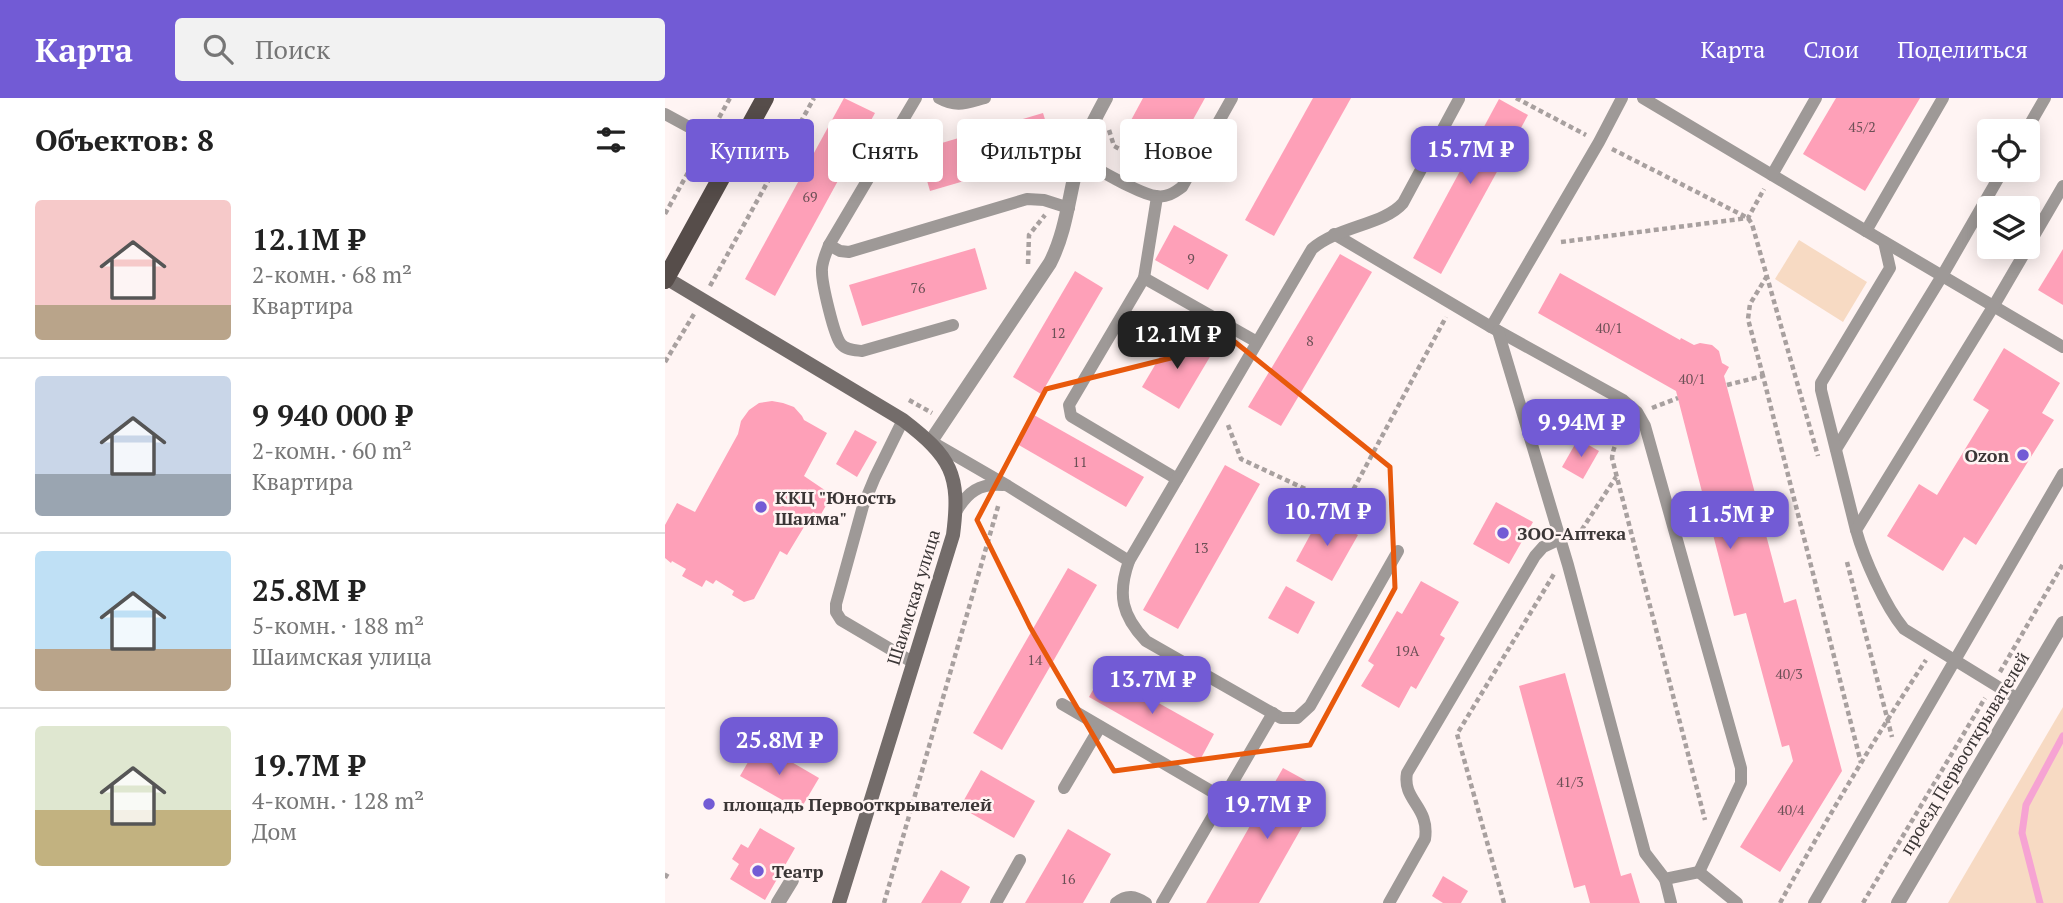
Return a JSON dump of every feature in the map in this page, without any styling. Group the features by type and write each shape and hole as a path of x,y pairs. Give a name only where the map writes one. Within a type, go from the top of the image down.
{"main road":[{"path":"753,119 765,98"},
{"path":"665,279 718,182"},
{"name":"Шаимская улица","path":"665,279 903,420 931,442 950,469 954,483 956,512 953,535 839,903"}],"street":[{"path":"1095,119 1106,98"},
{"path":"931,442 1050,263 1059,244 1074,182"},
{"name":"проезд Первооткрывателей","path":"1898,903 2063,623"},
{"path":"778,903 792,880"}],"lane":[{"path":"916,98 829,245 821,272 836,333 841,345 851,350 862,351 953,325"},
{"path":"939,98 949,103 961,104 985,98"},
{"path":"1106,173 1144,193 1157,197 1171,195 1182,187 1232,98"},
{"path":"1622,98 1539,244 1495,329 1565,555 1644,853 1665,879 1671,903"},
{"path":"1643,98 2063,348"},
{"path":"1772,175 1817,98"},
{"path":"1866,231 1943,98"},
{"path":"2033,119 2045,98"},
{"path":"1398,551 1305,713 1297,718 1281,718 1146,641 1125,613 1122,592 1129,561 1312,249 1334,234 1395,211 1403,203 1459,99"},
{"path":"665,114 686,125"},
{"path":"1836,449 1996,182"},
{"path":"2040,225 2063,186"},
{"path":"1157,197 1144,278 1069,405 1071,416 1177,479"},
{"path":"829,245 849,252 1027,199 1044,200 1069,208"},
{"path":"1334,234 1495,329 1623,400 1637,412 1648,439 1741,768 1741,783 1699,872"},
{"path":"1884,242 1890,268 1821,383 1856,530 1865,556 1894,617 1904,629 2018,699"},
{"path":"1856,530 2021,259"},
{"path":"1144,278 1257,342"},
{"path":"903,420 863,506 836,612 841,620 914,663"},
{"path":"931,442 1129,561"},
{"path":"1814,903 2063,474"},
{"path":"956,512 967,495 975,489 986,485 1008,486"},
{"path":"1389,903 1425,839 1427,828 1425,818 1407,789 1407,772 1535,556 1543,547 1560,540"},
{"path":"1062,705 1223,798"},
{"path":"1162,903 1273,713"},
{"path":"1064,788 1100,727"},
{"path":"996,903 1020,860"},
{"path":"1665,879 1699,872"},
{"path":"1699,872 1737,903"},
{"path":"1116,903 1123,898 1133,897 1146,903"}],"path":[{"path":"718,119 730,98"},
{"path":"710,286 814,98"},
{"path":"1516,98 1748,218 1752,224 1820,463"},
{"path":"1108,127 1114,146 1120,149"},
{"path":"1748,218 1772,175"},
{"path":"665,214 686,176"},
{"path":"1539,244 1748,218"},
{"path":"1767,276 1749,304 1748,319 1861,763"},
{"path":"1222,402 1241,459 1344,507 1453,304"},
{"path":"665,362 694,314"},
{"path":"1727,385 1763,376"},
{"path":"1678,398 1651,409 1640,418 1618,439 1613,447 1612,458 1711,845"},
{"path":"1504,903 1457,734 1565,555 1617,476"},
{"path":"884,903 999,503"},
{"path":"1844,550 1892,733 1886,762 1890,773"},
{"path":"1863,903 2063,564"},
{"path":"1780,903 1825,822 1934,648"},
{"path":"665,877 669,871"}],"highlighted area":[{"path":"1235,342 1390,467 1395,588 1310,745 1114,771 1030,627 977,520 1046,389"}],"shaded area":[{"path":"1799,240 1867,282 1843,322 1775,279"},
{"path":"2063,707 2063,903 1948,903"}],"building":[{"path":"844,98 875,113 872,119 833,119"},
{"path":"1143,98 1205,98 1193,119 1132,119"},
{"path":"1313,98 1351,98 1274,236 1245,220"},
{"path":"1836,98 1920,98 1865,191 1803,154"},
{"path":"1499,99 1528,115 1441,274 1413,258"},
{"path":"1043,113 1045,119 1023,119"},
{"path":"828,127 828,182 837,182 775,296 745,279 798,182 814,182 814,153"},
{"path":"957,138 957,182 961,182 930,191 927,182 943,182 943,143"},
{"path":"1174,225 1228,255 1208,290 1155,260"},
{"path":"975,248 987,289 862,326 849,285"},
{"path":"2063,249 2063,305 2038,290"},
{"path":"1340,254 1372,272 1281,426 1248,407"},
{"path":"1075,271 1103,288 1041,394 1013,377"},
{"path":"1560,273 1680,340 1681,338 1694,345 1712,345 1719,351 1722,363 1729,367 1724,376 1784,603 1796,599 1842,771 1780,872 1740,847 1793,761 1789,745 1782,747 1746,613 1734,616 1676,391 1538,313"},
{"path":"1174,333 1211,355 1179,409 1142,387"},
{"path":"2004,348 2060,383 2042,413 2054,420 1976,545 1964,537 1943,571 1887,536 1919,484 1937,495 1989,410 1973,400"},
{"name":"ККЦ \"Юность Шаима\"","path":"772,401 794,407 804,420 827,433 804,476 832,495 820,516 813,512 787,555 780,551 754,599 744,602 732,595 734,591 716,580 713,584 706,580 702,587 682,576 686,569 665,558 665,525 677,503 695,512 738,434 741,421 749,410 759,403"},
{"path":"1034,415 1144,477 1126,507 1017,444"},
{"path":"855,430 877,442 857,477 836,464"},
{"path":"1578,439 1599,451 1583,479 1562,467"},
{"path":"1225,465 1260,484 1178,629 1143,610"},
{"name":"ЗОО-Аптека","path":"1496,502 1533,522 1509,564 1473,544"},
{"path":"1321,515 1358,535 1332,581 1296,561"},
{"path":"1068,568 1097,585 1002,750 973,733"},
{"path":"1421,581 1459,602 1440,635 1445,638 1416,689 1411,686 1399,708 1361,686 1374,665 1368,661 1397,611 1402,614"},
{"path":"1286,586 1315,602 1298,634 1268,618"},
{"path":"1103,672 1214,734 1200,760 1089,697"},
{"path":"1565,673 1621,876 1631,873 1640,903 1590,903 1585,885 1574,888 1519,686"},
{"path":"759,743 819,778 800,810 740,776"},
{"path":"1283,768 1323,790 1259,903 1206,903"},
{"path":"981,770 1035,801 1014,838 960,807"},
{"name":"Театр","path":"760,828 795,848 765,900 730,879 739,864 732,859 741,844 748,848"},
{"path":"1068,829 1111,854 1083,903 1025,903"},
{"path":"941,870 970,887 961,903 921,903"},
{"path":"1443,876 1468,891 1461,903 1443,903 1432,896"}],"waterway":[{"path":"2040,903 2022,833 2026,805 2063,736"}],"place":[{"name":"Ozon","path":"2023,455"},
{"name":"ККЦ \"Юность Шаима\"","path":"761,507"},
{"name":"ЗОО-Аптека","path":"1503,533"},
{"name":"площадь Первооткрывателей","path":"709,804"},
{"name":"Театр","path":"758,871"}]}
